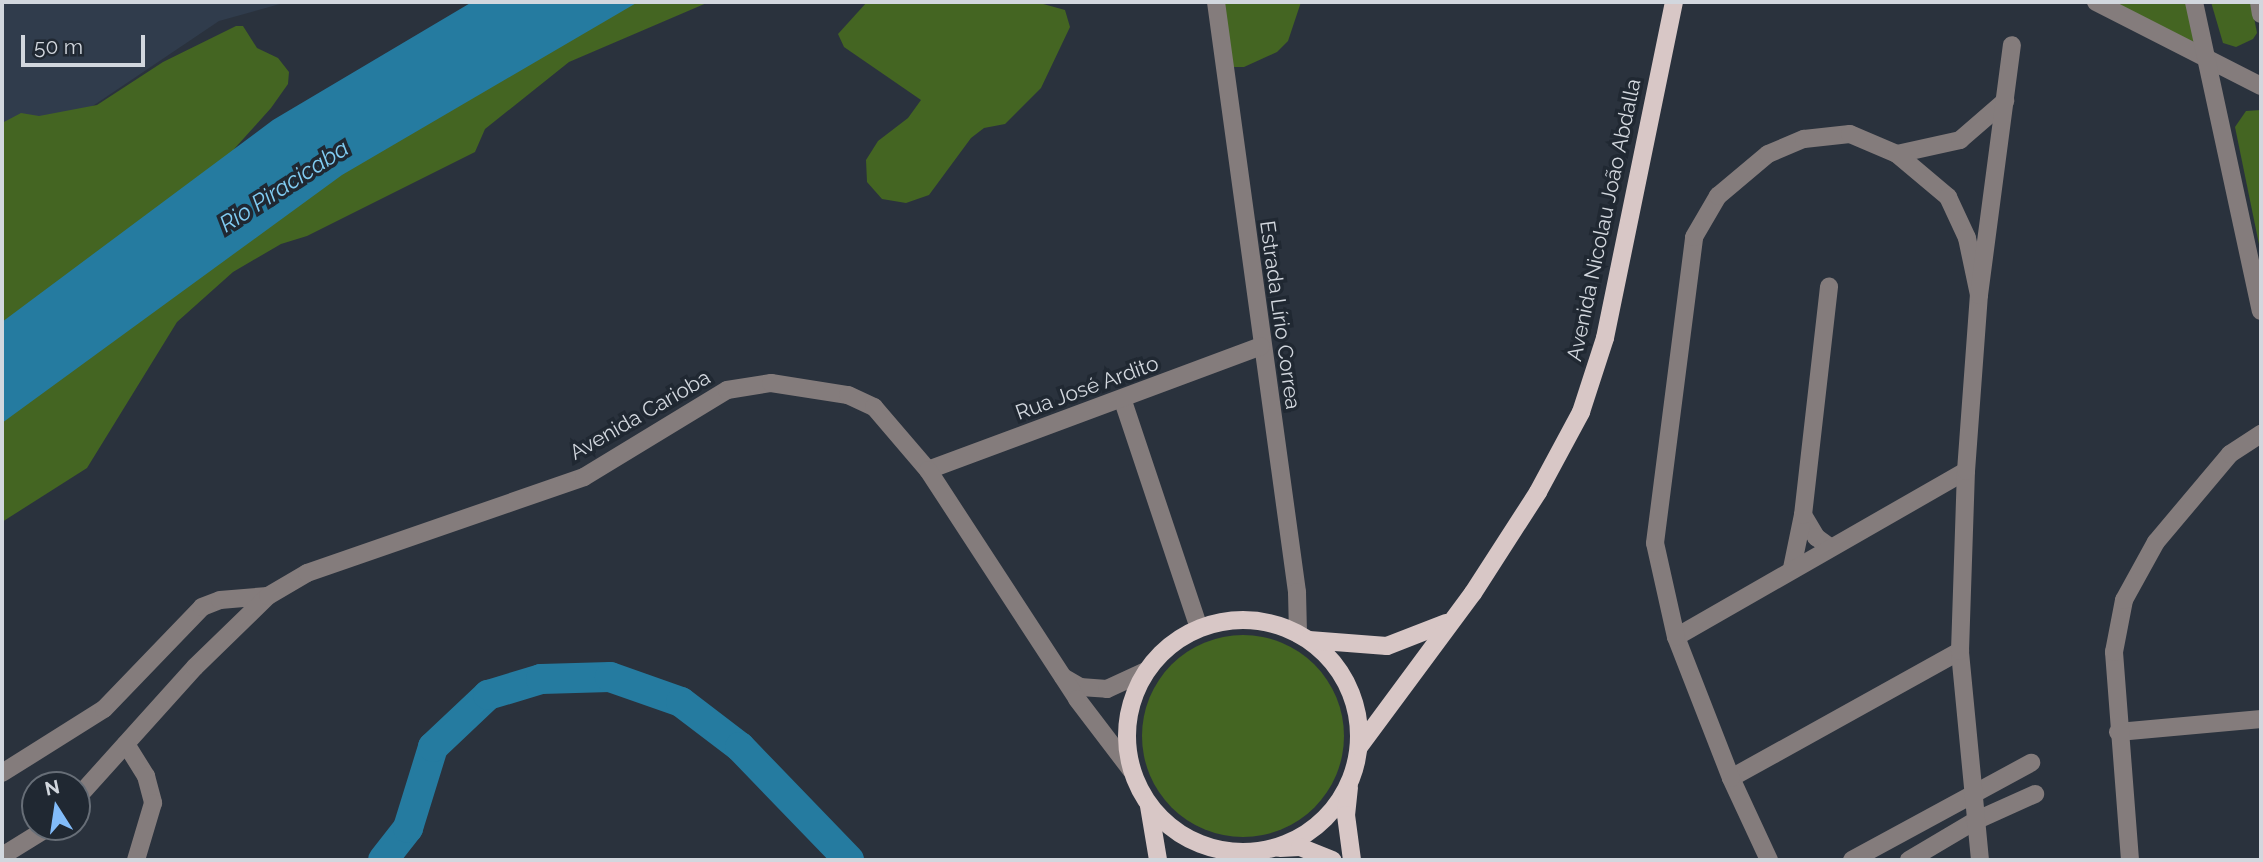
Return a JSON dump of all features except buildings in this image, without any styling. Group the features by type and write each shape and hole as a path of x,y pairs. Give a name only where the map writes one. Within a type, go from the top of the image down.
{"main road":[{"name":"Avenida Nicolau João Abdalla","path":"1359,747 1452,620 1538,492 1581,412 1605,338 1674,2"},
{"path":"1158,860 1149,806 1131,770 1126,736 1131,702 1146,671 1169,646 1199,628 1249,620 1304,637 1332,661 1349,687 1358,717 1359,747 1350,782 1346,815 1352,860"},
{"name":"Avenida Nicolau João Abdalla","path":"1304,637 1387,646 1428,634 1452,620"},
{"path":"1270,849 1303,835 1331,812 1350,782"},
{"path":"1149,806 1175,831 1207,847 1239,856 1270,849 1300,847 1332,860"}],"street":[{"name":"Estrada Lírio Correa","path":"1216,2 1261,346 1304,637"},
{"path":"2096,2 2204,54 2261,86"},
{"path":"2194,2 2261,311"},
{"path":"2259,2 2261,14"},
{"path":"1980,860 1960,650 1966,471 1979,295 2012,45"},
{"path":"1897,154 1960,139 2005,101"},
{"path":"1769,860 1731,778 1676,637 1655,544 1694,237 1718,196 1768,154 1804,139 1850,134 1897,154 1948,197 1967,239 1979,295"},
{"path":"1793,568 1803,515 1829,286"},
{"name":"Rua José Ardito","path":"928,470 1123,401 1261,346"},
{"name":"Avenida Carioba","path":"91,783 268,596 306,573 584,477 727,390 771,383 848,395 874,407 928,470 1063,677 1131,770"},
{"path":"1123,401 1199,628"},
{"path":"2130,860 2118,732 2114,652 2124,600 2156,542 2230,454 2261,434"},
{"path":"1676,637 1966,471"},
{"path":"1803,515 1816,537 1830,547"},
{"path":"2,773 104,709 202,607 220,600 268,596"},
{"path":"1731,778 1960,650"},
{"path":"1063,677 1080,687 1107,689 1146,671"},
{"path":"2118,732 2261,719"},
{"path":"126,744 146,776 153,803 136,860"},
{"path":"1852,860 2031,763"},
{"path":"1909,860 1975,821 2035,794"},
{"path":"2,856 26,841"}],"shaded area":[{"path":"2,2 287,2 219,21 2,167"}],"green space":[{"path":"608,2 709,2 569,62 485,129 475,152 307,236 281,244 233,272 177,322 87,468 2,522 2,409 236,241"},
{"path":"867,2 1036,2 1065,10 1070,27 1041,88 1005,124 984,128 971,138 929,195 906,203 882,199 867,182 866,160 878,141 908,118 921,100 844,47 838,34"},
{"path":"1208,2 1301,2 1288,41 1277,52 1244,67 1228,67"},
{"path":"2096,2 2194,2 2204,54"},
{"path":"2211,2 2251,2 2257,33 2253,39 2236,47 2223,43"},
{"path":"236,26 243,26 257,48 278,58 289,72 288,84 271,108 235,148 212,183 2,329 2,123 21,113 39,116 97,105 163,62"},
{"path":"2261,110 2261,254 2235,127 2246,111"},
{"path":"1243,635 1282,642 1315,664 1337,697 1344,736 1337,775 1315,808 1282,830 1243,837 1204,830 1171,808 1149,775 1142,736 1149,697 1171,664 1204,642"}],"water":[{"name":"Rio Piracicaba","path":"472,2 638,2 342,175 2,423 2,322 273,120"}],"waterway":[{"path":"383,860 408,828 433,747 488,695 541,679 610,677 681,702 740,747 849,860"}]}
